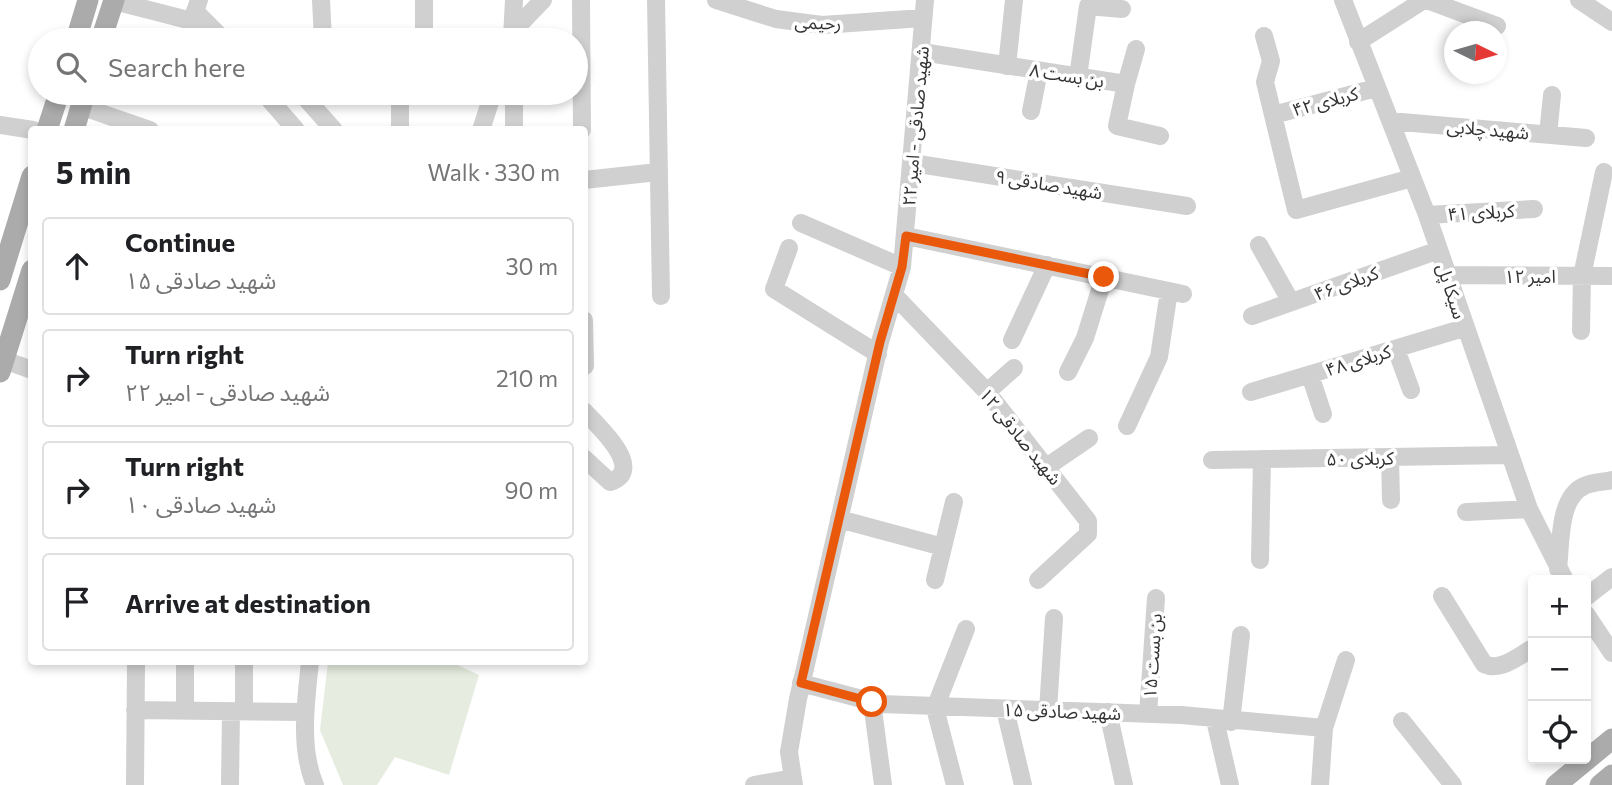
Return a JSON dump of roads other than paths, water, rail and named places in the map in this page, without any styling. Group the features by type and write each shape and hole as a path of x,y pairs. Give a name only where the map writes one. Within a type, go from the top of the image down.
{"main road":[{"path":"80,28 88,0"},
{"path":"105,28 114,0"},
{"path":"48,126 55,105"},
{"path":"75,126 82,105"},
{"path":"0,280 28,189"},
{"path":"2,366 28,283"},
{"path":"1556,785 1612,739"},
{"path":"1600,785 1612,775"}],"street":[{"path":"114,0 195,11 212,28"},
{"path":"321,0 322,28"},
{"path":"424,0 424,28"},
{"path":"513,0 513,28"},
{"path":"520,28 543,0"},
{"path":"581,0 581,28"},
{"path":"656,0 661,296"},
{"name":"رحیمی","path":"716,0 776,19 822,25 924,9"},
{"path":"1007,66 1014,0"},
{"name":"سیکا پل","path":"1343,0 1427,215 1508,455 1529,509 1561,575"},
{"path":"1358,42 1425,0 1483,21"},
{"path":"1579,0 1612,22"},
{"path":"1078,77 1088,6 1122,9"},
{"name":"شهید صادقی - امیر ۲۲","path":"794,782 789,752 801,683 877,354 902,267 924,9"},
{"path":"1264,36 1271,61 1265,82 1296,211 1412,178"},
{"path":"1126,85 1136,49"},
{"name":"بن بست ۸","path":"922,52 1126,85 1117,126 1160,136"},
{"path":"1031,111 1039,71"},
{"name":"کربلای ۴۲","path":"1273,115 1376,88"},
{"path":"1548,135 1552,95"},
{"path":"94,105 141,126"},
{"path":"274,105 293,126"},
{"path":"312,105 330,126"},
{"path":"400,105 400,126"},
{"path":"482,126 489,105"},
{"path":"514,105 514,126"},
{"path":"582,105 582,126"},
{"name":"شهید چلابی","path":"1390,121 1503,128 1586,138"},
{"path":"0,125 28,129"},
{"name":"شهید صادقی ۹","path":"912,163 1187,206"},
{"path":"588,180 658,172"},
{"path":"1581,331 1581,276 1604,172"},
{"name":"کربلای ۴۱","path":"1427,215 1534,209"},
{"path":"801,223 902,267"},
{"path":"906,236 1176,292 1159,357 1127,426"},
{"path":"1259,245 1291,302"},
{"path":"789,248 774,289 877,354"},
{"name":"کربلای ۴۶","path":"1252,316 1439,250"},
{"path":"1012,340 1047,265"},
{"name":"امير ۱۲","path":"1447,275 1612,276"},
{"path":"1068,372 1085,338 1104,277"},
{"name":"شهید صادقی ۱۲","path":"894,295 987,392 1048,466 1088,521 1088,534 1038,580"},
{"name":"کربلای ۴۸","path":"1251,393 1465,328"},
{"path":"1396,349 1411,390"},
{"path":"2,366 28,369"},
{"path":"987,392 1014,368"},
{"path":"1310,375 1323,414"},
{"path":"588,415 617,448 624,462 618,479 610,482 588,462"},
{"path":"1048,466 1089,438"},
{"name":"کربلای ۵۰","path":"1212,460 1508,455"},
{"path":"1390,457 1391,500"},
{"path":"1260,560 1262,459"},
{"path":"1561,575 1567,506 1572,495 1584,486 1612,480"},
{"path":"935,580 954,502"},
{"path":"1466,512 1529,509"},
{"path":"839,519 943,547"},
{"path":"1591,593 1612,577"},
{"path":"1442,596 1484,664 1491,667 1503,665 1528,651"},
{"name":"بن بست ۱۵","path":"1148,714 1156,598"},
{"path":"1048,710 1054,618"},
{"path":"1591,623 1612,653"},
{"path":"955,785 935,708 966,629"},
{"path":"1230,785 1223,721 1241,635"},
{"path":"1320,785 1324,729 1346,660"},
{"path":"135,785 136,665"},
{"path":"185,665 185,710"},
{"path":"230,785 244,665"},
{"path":"310,665 304,712 309,771 315,785"},
{"name":"شهید صادقی ۱۵","path":"801,683 872,702 935,708 1148,714 1324,729"},
{"path":"872,702 883,785"},
{"path":"1005,709 1023,785"},
{"path":"135,710 304,712"},
{"path":"1108,712 1124,785"},
{"path":"1402,721 1453,785"},
{"path":"754,785 794,782"}]}
